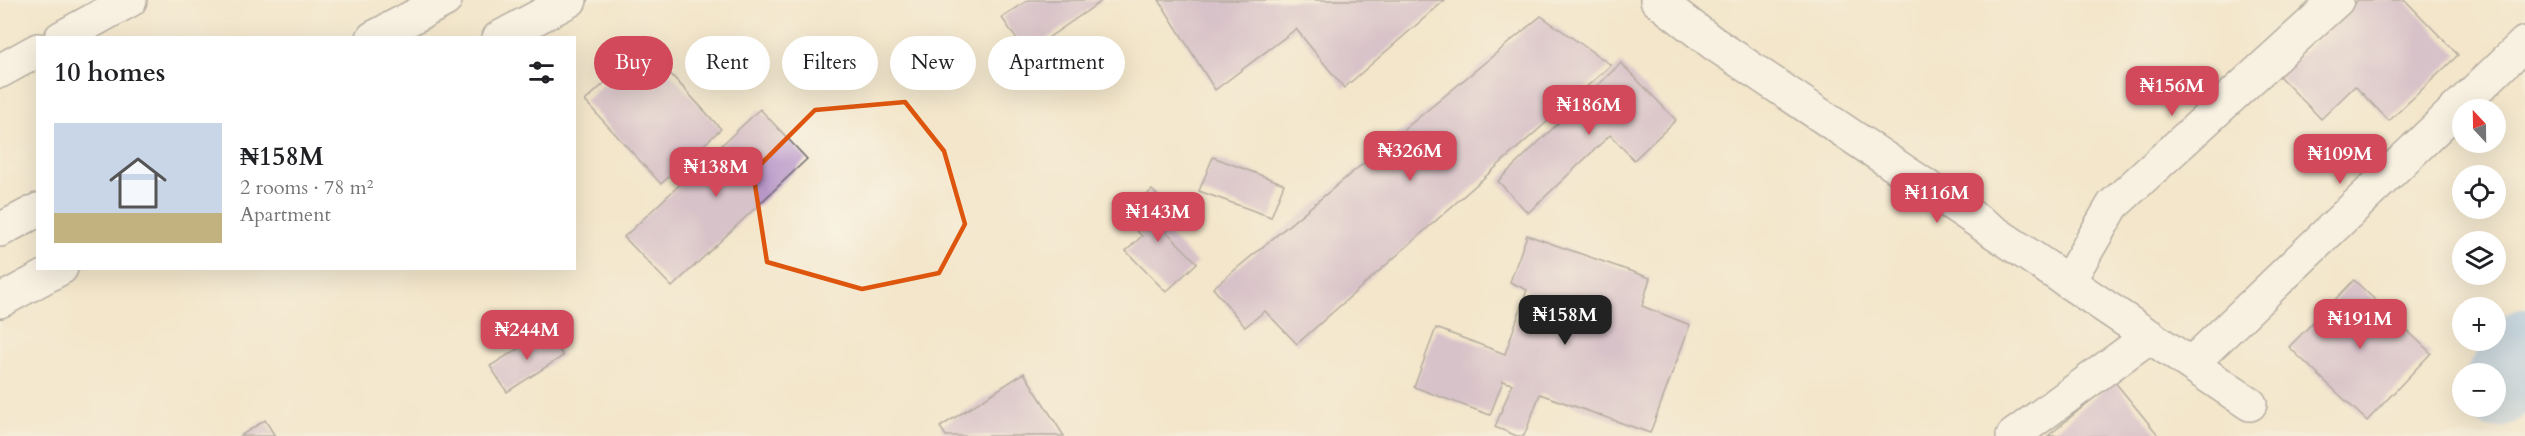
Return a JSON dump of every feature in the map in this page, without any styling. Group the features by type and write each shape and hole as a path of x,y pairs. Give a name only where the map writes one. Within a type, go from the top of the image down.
{"main road":[{"path":"65,36 130,0"},
{"path":"377,36 445,0"},
{"path":"504,36 570,0"},
{"path":"1657,0 1713,43 2250,404"},
{"path":"2068,282 2113,206 2337,0"},
{"path":"2191,364 2525,43"},
{"path":"0,70 36,51"},
{"path":"0,230 36,211"},
{"path":"0,301 57,270"},
{"path":"2013,436 2150,336"}],"highlighted area":[{"path":"905,102 944,151 965,224 939,273 862,289 767,262 753,172 815,110"}],"building":[{"path":"1028,0 1103,0 1051,36 1014,36 1002,18"},
{"path":"1159,0 1445,0 1344,88 1296,29 1215,90"},
{"path":"2358,0 2405,0 2458,55 2389,121 2355,86 2321,119 2279,76"},
{"path":"1541,16 1611,65 1297,344 1265,311 1245,327 1213,288"},
{"path":"1621,63 1676,120 1634,160 1610,135 1528,213 1498,181"},
{"path":"673,77 721,129 661,184 585,101 597,90 673,90"},
{"path":"760,109 807,159 672,287 624,237"},
{"path":"1213,157 1284,184 1271,217 1199,191"},
{"path":"1152,190 1177,215 1163,228 1197,263 1166,292 1126,251 1142,236 1123,218"},
{"path":"1527,235 1650,278 1642,306 1690,325 1650,433 1540,394 1524,436 1517,436 1495,427 1512,384 1503,381 1490,415 1414,387 1436,328 1505,354 1527,290 1510,282"},
{"path":"2354,280 2431,353 2367,421 2289,347"},
{"path":"547,331 563,356 507,392 490,366"},
{"path":"1024,373 1064,436 946,436 940,427"},
{"path":"2114,381 2159,436 2048,436"},
{"path":"265,420 275,436 240,436"}],"waterway":[{"path":"2506,375 2525,346"}]}
